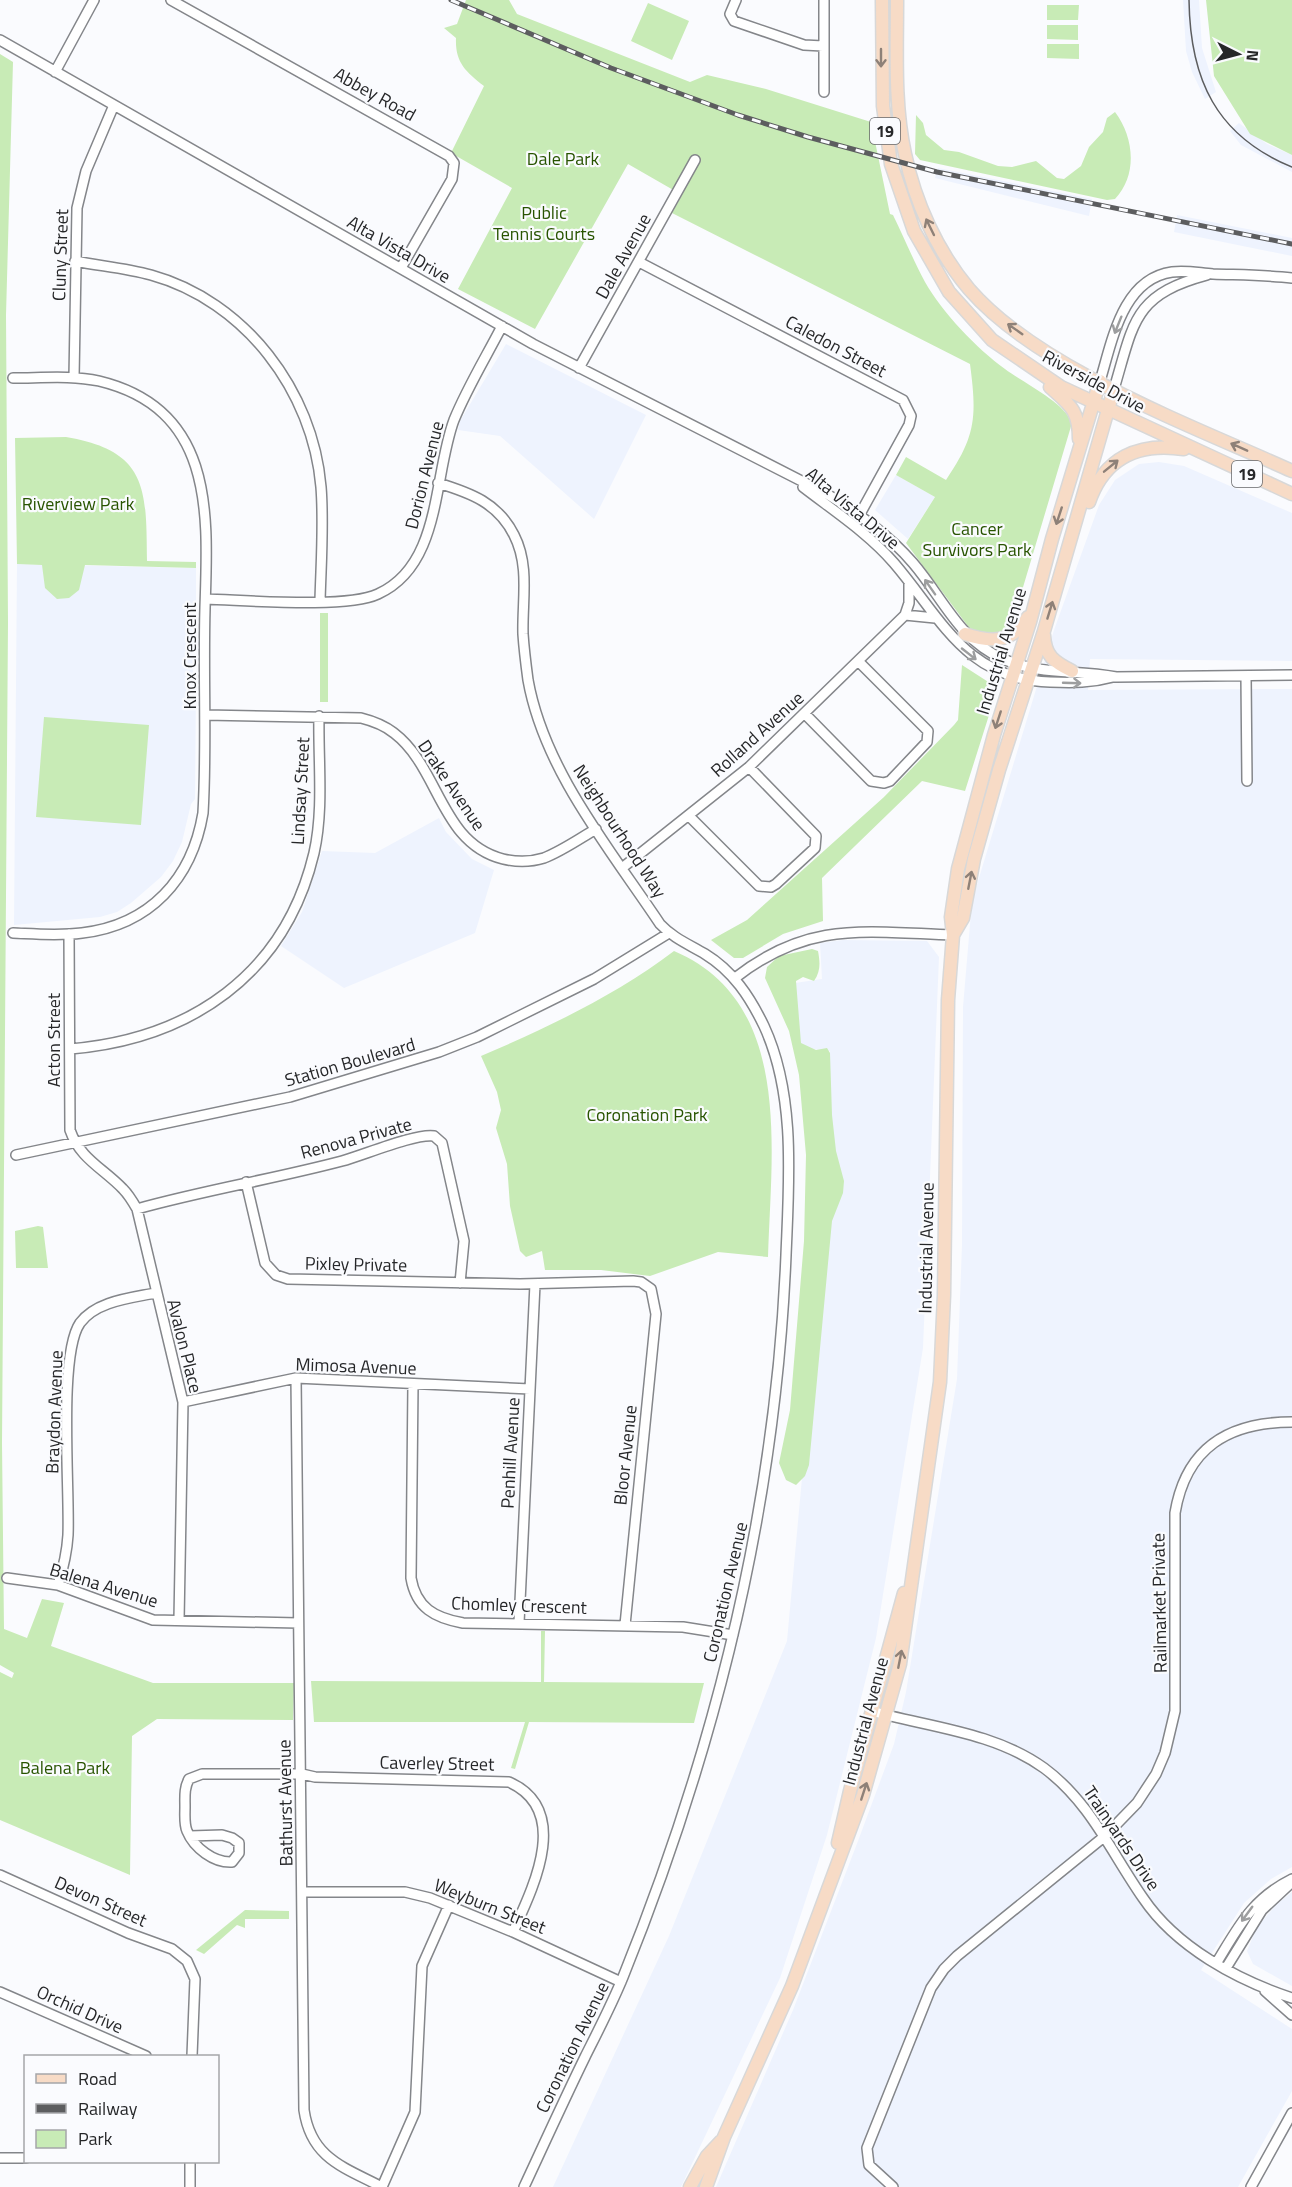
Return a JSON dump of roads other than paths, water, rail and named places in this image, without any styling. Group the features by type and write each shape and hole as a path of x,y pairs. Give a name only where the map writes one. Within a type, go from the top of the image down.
{"main road":[{"name":"Riverside Drive","path":"882,0 884,124 891,164 905,210 926,255 949,292 992,340 1027,365 1094,404 1292,494"},
{"name":"Riverside Drive","path":"897,0 898,104 902,137 914,188 935,237 960,277 988,308 1034,343 1114,389 1292,471"},
{"path":"1027,365 1072,406 1078,419 1080,453"},
{"name":"Industrial Avenue","path":"706,2187 724,2138 792,1986 863,1795 886,1716 905,1634 913,1560 940,1382 944,1294 948,1012 953,935 951,917 958,869 1052,539 1100,381"},
{"name":"Industrial Avenue","path":"953,935 963,918 974,859 1073,535 1114,389"},
{"path":"1073,535 1103,472 1121,458 1153,448 1176,448 1202,454"},
{"path":"965,634 988,641 1012,635 1028,618 1038,594"},
{"path":"1044,631 1044,645 1051,659 1071,672"},
{"name":"Industrial Avenue","path":"829,1886 850,1791 913,1560"},
{"name":"Industrial Avenue","path":"690,2187 707,2156 724,2138"}],"street":[{"path":"55,72 93,0"},
{"name":"Abbey Road","path":"171,0 449,156 454,163 452,178 401,268"},
{"path":"736,0 730,14 734,21 804,45 823,46"},
{"path":"824,0 824,92"},
{"name":"Alta Vista Drive","path":"0,40 502,327 860,514 914,564 965,634 1014,670"},
{"name":"Cluny Street","path":"74,378 76,208 86,171 114,105"},
{"name":"Dale Avenue","path":"579,368 695,160"},
{"path":"75,261 151,274 195,292 236,321 279,368 299,404 316,454 321,487 320,601"},
{"name":"Caledon Street","path":"639,262 903,400 911,416 909,425 860,514"},
{"path":"1100,381 1122,316 1144,282 1169,272 1188,271 1292,278"},
{"path":"1114,389 1133,330 1149,302 1169,287 1213,274"},
{"name":"Dorion Avenue","path":"206,599 320,601 378,594 392,586 407,571 428,532 438,483 457,414 502,327"},
{"name":"Knox Crescent","path":"13,378 74,378 100,381 135,394 167,418 191,453 203,488 206,599 203,813 197,842 182,876 153,906 134,917 100,930 69,934 13,933"},
{"name":"Alta Vista Drive","path":"789,476 878,547 936,619 970,655 1029,675"},
{"name":"Neighbourhood Way","path":"438,483 488,502 514,534 522,554 523,635 528,681 538,716 555,759 596,829 669,933 712,958 735,978"},
{"path":"909,584 909,603 905,615 936,619"},
{"name":"Rolland Avenue","path":"622,868 749,767 905,615"},
{"path":"805,714 871,781 884,783 890,781 927,742 928,731 858,661"},
{"path":"1029,675 1071,672 1116,677 1292,675"},
{"path":"1029,675 1091,683 1116,677"},
{"path":"1246,675 1247,781"},
{"name":"Drake Avenue","path":"205,715 319,716 361,718 378,723 396,734 412,752 460,833 485,853 509,861 534,860 562,849 596,829"},
{"name":"Lindsay Street","path":"70,1049 116,1044 182,1021 236,985 275,942 296,904 314,851 319,798 319,716"},
{"path":"689,816 759,886 771,887 776,884 815,848 816,836 749,767"},
{"path":"735,978 771,952 803,939 825,934 876,932 953,935"},
{"name":"Station Boulevard","path":"16,1155 75,1145 290,1097 439,1052 477,1037 594,979 669,933"},
{"name":"Acton Street","path":"69,934 70,1130 75,1145"},
{"name":"Coronation Avenue","path":"524,2187 621,1982 684,1814 733,1635 759,1513 777,1388 786,1274 788,1184 786,1114 777,1060 760,1018 735,978"},
{"name":"Renova Private","path":"137,1209 339,1162 418,1138 434,1136 442,1143 464,1241 460,1283"},
{"name":"Avalon Place","path":"75,1145 88,1161 124,1190 137,1209 155,1293 183,1402 179,1620"},
{"name":"Pixley Private","path":"246,1182 266,1263 276,1275 288,1279 535,1284 633,1281 641,1282 651,1289"},
{"name":"Penhill Avenue","path":"519,1623 535,1284"},
{"name":"Bloor Avenue","path":"625,1625 656,1314 651,1289"},
{"name":"Braydon Avenue","path":"58,1585 68,1536 68,1388 71,1348 75,1335 80,1323 98,1308 155,1293"},
{"name":"Mimosa Avenue","path":"183,1402 296,1378 530,1389"},
{"name":"Bathurst Avenue","path":"296,1378 304,2110 307,2131 317,2148 333,2162 382,2187"},
{"name":"Chomley Crescent","path":"413,1384 411,1578 414,1592 424,1607 442,1619 464,1623 683,1627 733,1635"},
{"name":"Railmarket Private","path":"893,2187 869,2165 867,2148 935,1981 957,1956 1105,1836 1128,1813 1150,1785 1160,1765 1173,1724 1176,1679 1174,1521 1184,1484 1203,1454 1222,1437 1257,1423 1292,1422"},
{"name":"Balena Avenue","path":"7,1578 58,1585 153,1620 298,1623"},
{"name":"Trainyards Drive","path":"871,1712 977,1737 1023,1754 1066,1787 1105,1836 1144,1900 1159,1919 1184,1942 1264,1989 1292,1998"},
{"name":"Caverley Street","path":"190,1836 185,1826 185,1790 193,1776 302,1774 315,1777 509,1782 526,1791 538,1810 543,1830 542,1858 513,1932"},
{"path":"190,1836 232,1838 239,1843 239,1853 232,1862 220,1861 204,1852 190,1836"},
{"name":"Devon Street","path":"0,1875 128,1933 171,1949 187,1961 195,1979 192,2055"},
{"path":"1217,1962 1250,1910 1265,1895 1292,1880"},
{"path":"1226,1968 1262,1910 1292,1880"},
{"name":"Weyburn Street","path":"303,1892 405,1892 449,1905 621,1982"},
{"path":"382,2187 415,2112 422,1966 449,1905"},
{"name":"Trainyards Drive","path":"1264,1989 1292,2015"},
{"name":"Orchid Drive","path":"0,1992 144,2055"},
{"path":"1251,2187 1292,2113"},
{"path":"0,2158 24,2158"},
{"path":"190,2163 190,2187"}],"tram line":[{"path":"1189,0 1195,55 1212,102 1226,121 1244,139 1266,154 1292,167"}],"railway":[{"path":"451,0 611,68 738,115 808,137 937,172 1292,244"}],"park label":[{"name":"Dale Park","path":"563,158"},
{"name":"Public Tennis Courts","path":"544,222"},
{"name":"Riverview Park","path":"78,503"},
{"name":"Cancer Survivors Park","path":"977,538"},
{"name":"Coronation Park","path":"647,1114"},
{"name":"Balena Park","path":"65,1767"}]}
